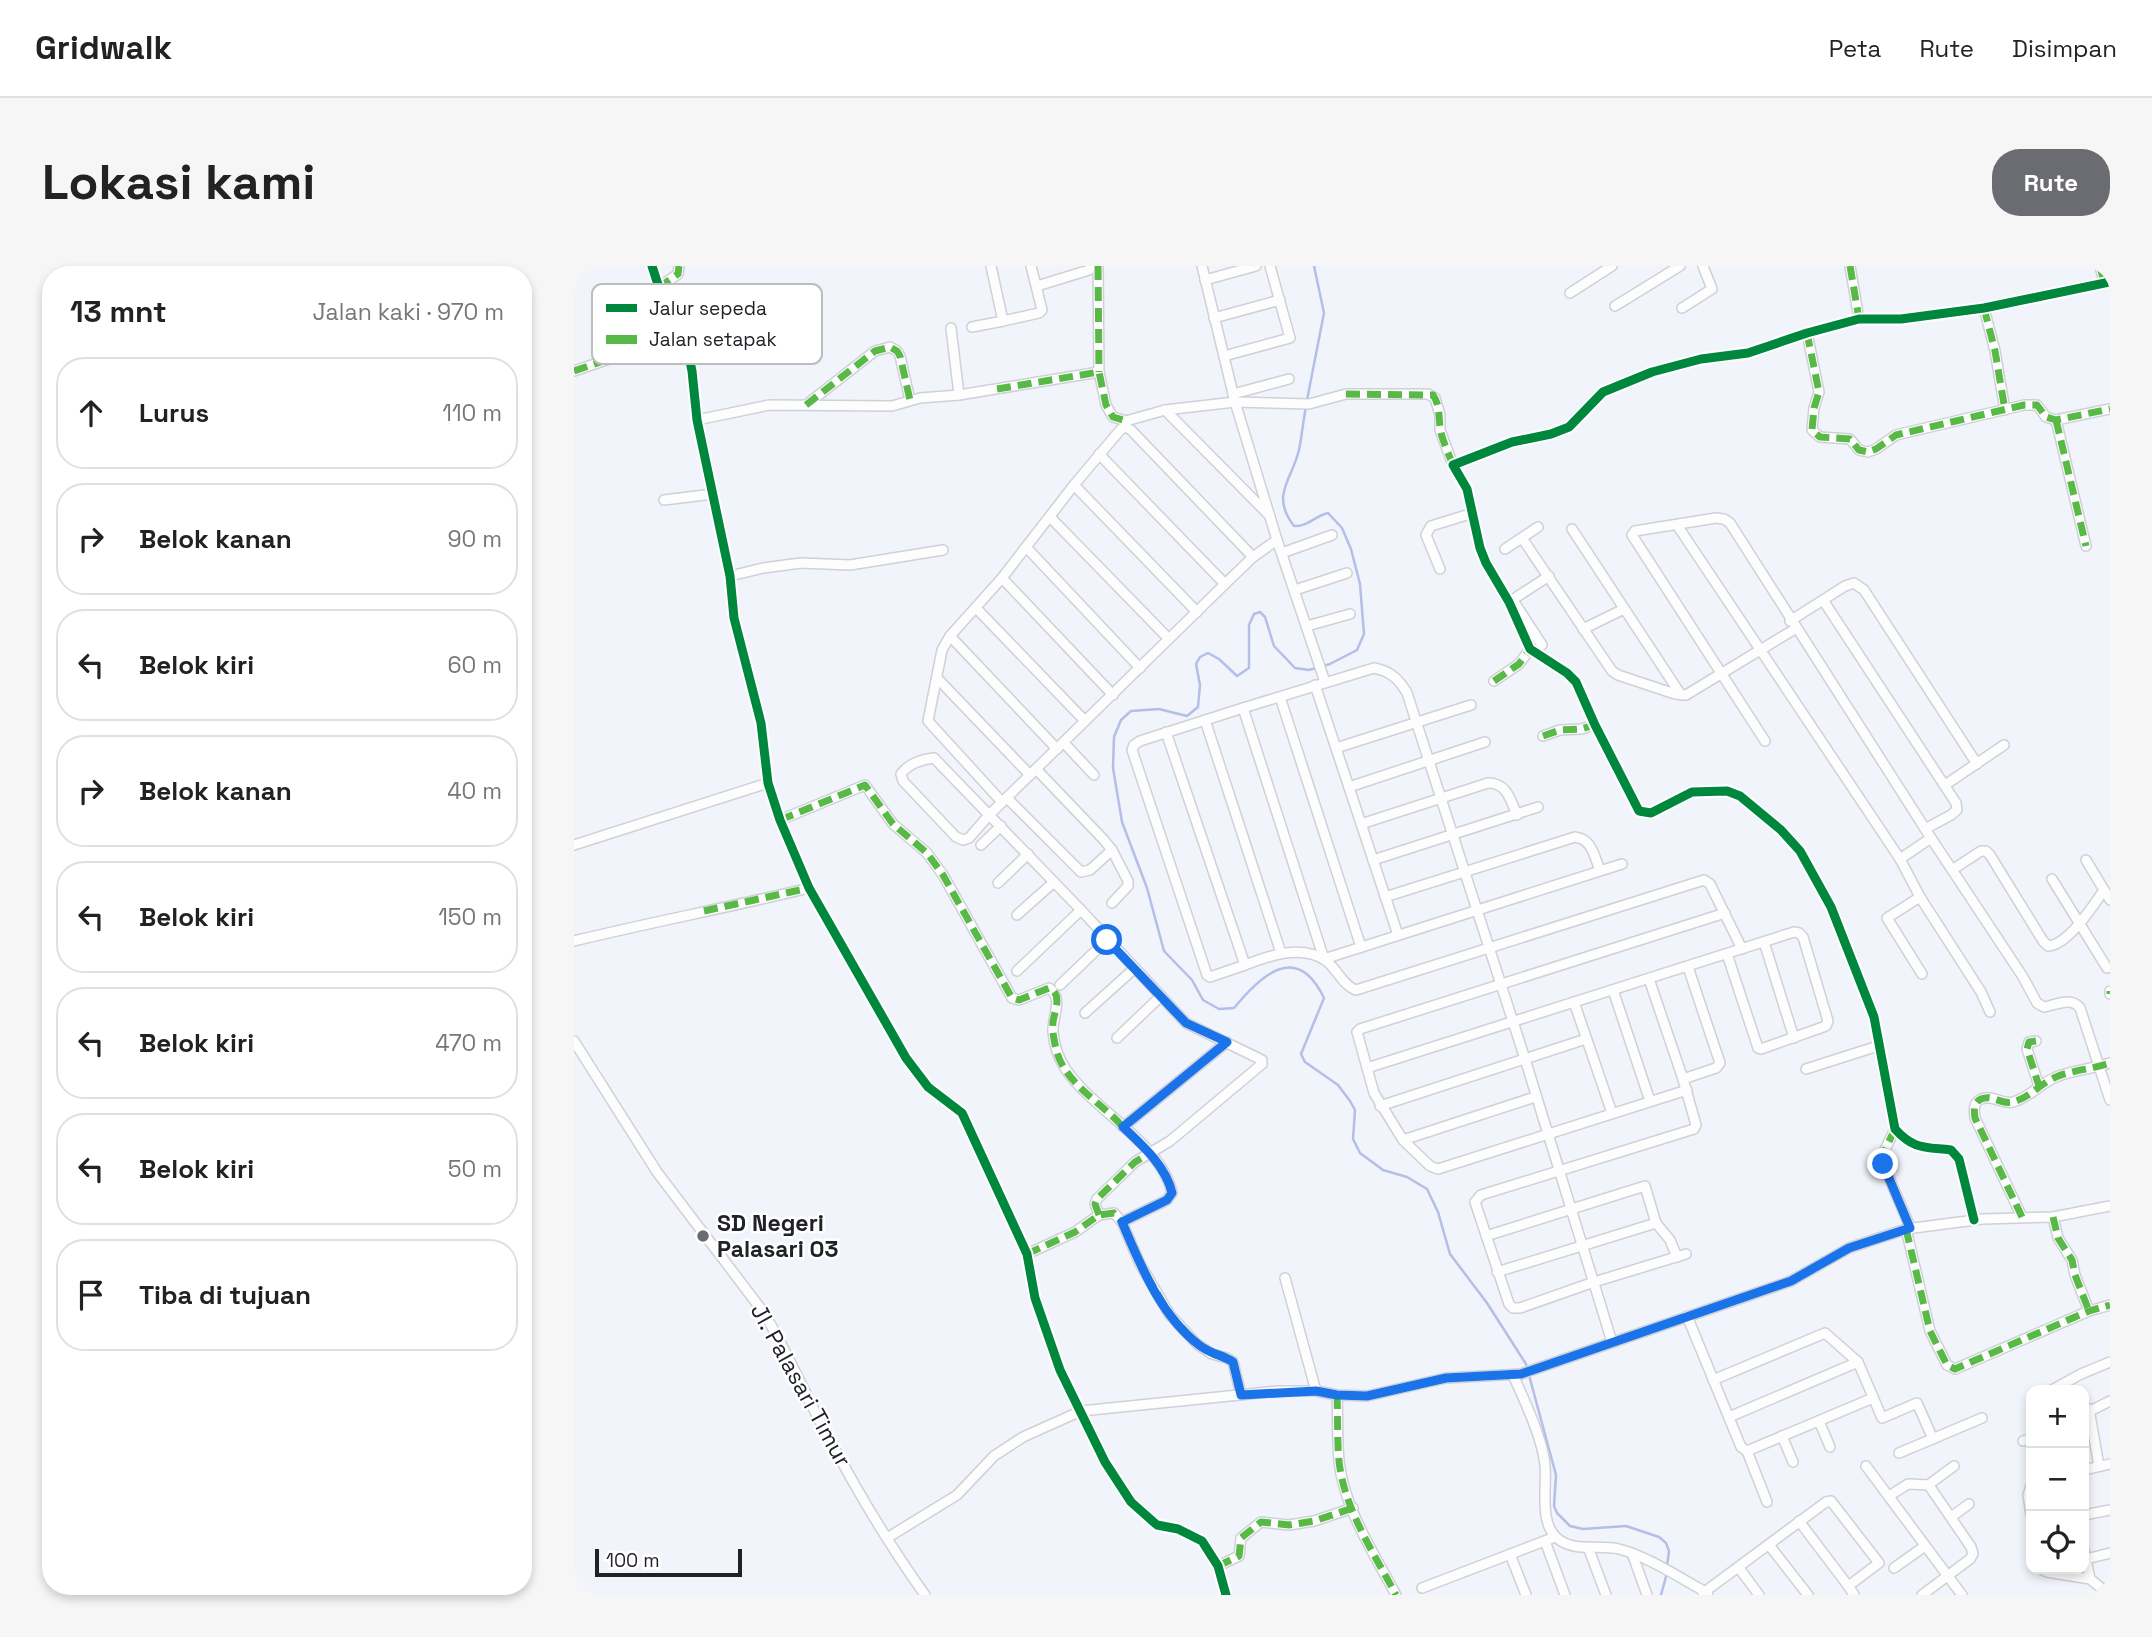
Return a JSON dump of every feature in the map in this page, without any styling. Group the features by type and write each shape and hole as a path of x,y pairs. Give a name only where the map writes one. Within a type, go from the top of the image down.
{"street":[{"path":"652,266 657,284"},
{"path":"664,284 678,274 679,266"},
{"path":"991,266 1003,321"},
{"path":"972,327 1039,313 1042,310 1031,266"},
{"path":"1037,286 1089,270 1091,266"},
{"path":"1098,266 1099,372 1106,405 1112,417 1126,424 1253,557"},
{"path":"1202,266 1234,398 1277,540 1316,654 1336,748 1398,935"},
{"path":"1205,280 1256,266"},
{"path":"1224,356 1290,338 1270,266"},
{"path":"1570,293 1612,266"},
{"path":"1615,306 1680,266"},
{"path":"1682,308 1712,289 1703,266"},
{"path":"1850,266 1859,319"},
{"path":"1453,465 1512,442 1551,434 1569,427 1603,391 1652,372 1701,359 1748,353 1859,319 1901,320 1984,308 2107,283 2100,266"},
{"path":"1214,318 1280,300"},
{"path":"1984,308 2006,410"},
{"path":"951,328 959,395"},
{"path":"1807,333 1819,392 1812,427 1818,437 1850,439 1859,450 1868,452 1896,435 2036,405 2046,417 2056,420 2110,409"},
{"path":"806,405 875,351 890,347 900,356 910,400"},
{"path":"574,371 595,364"},
{"path":"691,364 696,420 730,576 734,618 761,723 768,783 780,820 809,888 906,1058 928,1087 962,1113 1027,1254 1035,1298 1060,1370 1105,1462 1131,1502 1157,1525 1178,1529 1202,1541 1217,1566 1226,1595"},
{"path":"696,420 768,405 873,408 892,406 910,400 959,395 1099,372"},
{"path":"1112,849 1090,870 1081,872 1004,800 930,725 927,716 942,650 950,636 1002,578 1098,454 1126,424 1165,410 1234,398 1289,379"},
{"path":"1234,398 1309,404 1346,394 1433,395 1440,415 1440,430 1453,465 1466,489 1480,548 1510,601 1542,645"},
{"path":"1165,410 1271,517"},
{"path":"2056,420 2086,546"},
{"path":"1098,454 1225,584"},
{"path":"1074,485 1197,612"},
{"path":"664,499 712,494"},
{"path":"1440,569 1426,535 1427,530 1431,526 1473,513"},
{"path":"1050,517 1169,639"},
{"path":"1765,741 1632,535 1635,531 1716,519 1724,519 1730,523 1793,625 2023,977 2037,1003 2044,1007 2071,1001 2076,1002 2080,1008 2110,1100"},
{"path":"1677,525 1900,859 1920,897 1969,972 1990,1012"},
{"path":"1505,549 1538,527"},
{"path":"1572,528 1681,695"},
{"path":"1282,553 1332,535"},
{"path":"1522,538 1612,671 1681,695 1760,652 1824,600 1844,586 1854,583 1864,590 1977,764"},
{"path":"1099,1214 1095,1204 1097,1199 1135,1162 1179,1134 1262,1065 1259,1057 1186,1023 990,814 934,758 924,759 901,774 903,781 956,837 963,841 969,838 990,814 1004,800 1225,584 1253,557 1277,540"},
{"path":"1026,547 1140,668"},
{"path":"730,576 800,563 850,565 943,550"},
{"path":"1295,590 1347,573"},
{"path":"1510,601 1549,576"},
{"path":"1002,578 1113,695"},
{"path":"1824,600 1956,803 1957,810 1926,829"},
{"path":"1510,601 1530,649 1576,682 1639,811 1651,813 1692,792 1727,791 1740,796 1788,837 1800,851 1831,907 1874,1017 1895,1129 1916,1146 1951,1150 1955,1153 1959,1159 1973,1220"},
{"path":"976,608 1085,721"},
{"path":"1583,628 1624,609"},
{"path":"1307,626 1350,614"},
{"path":"950,636 1094,775"},
{"path":"1494,681 1519,664 1530,649"},
{"path":"1612,1342 1477,909 1407,692 1399,679 1384,670 1374,668 1320,680 1280,698 1140,741 1132,750 1207,975 1211,976 1281,953 1308,954 1324,959 1477,909 1622,864"},
{"path":"937,678 1112,849 1128,881 1128,886 1112,903"},
{"path":"1280,698 1361,947"},
{"path":"1336,748 1471,705"},
{"path":"1244,708 1324,959 1356,990 1488,946 1704,880 1710,884 1742,949"},
{"path":"1205,720 1281,953"},
{"path":"1543,736 1595,725"},
{"path":"1166,732 1245,965"},
{"path":"1349,786 1485,743"},
{"path":"1945,785 2004,744"},
{"path":"574,845 768,783"},
{"path":"1361,824 1488,783 1498,783 1506,789 1517,815"},
{"path":"780,820 865,785 888,817 927,853 943,875 1012,998 1019,1000 1049,988 1055,992 1057,999 1053,1032 1056,1052 1066,1070 1087,1094 1109,1111 1150,1153 1170,1184 1172,1193 1167,1200 1122,1222"},
{"path":"1373,860 1538,807"},
{"path":"981,845 1001,826"},
{"path":"1385,897 1575,837 1583,838 1590,844 1600,870"},
{"path":"1900,859 1931,838"},
{"path":"1952,870 1980,851 1986,851 2048,946 2056,945 2080,923 2104,890"},
{"path":"998,883 1028,854"},
{"path":"2086,860 2110,900"},
{"path":"2052,879 2107,968"},
{"path":"1017,915 1054,882"},
{"path":"574,941 809,888"},
{"path":"1920,897 1887,918 1922,974"},
{"path":"1017,971 1081,910"},
{"path":"1687,1090 1438,1169 1430,1166 1403,1140 1380,1106 1357,1037 1360,1029 1725,913"},
{"path":"1367,1068 1794,932 1803,937 1828,1021 1822,1029 1761,1049 1755,1046 1727,954"},
{"path":"1059,985 1107,940"},
{"path":"1763,942 1794,1038"},
{"path":"1684,1079 1716,1068 1720,1063 1688,967"},
{"path":"1085,1013 1135,968"},
{"path":"1486,1236 1645,1186 1656,1223 1681,1256 1513,1308 1497,1272 1475,1202 1476,1198 1558,1170 1694,1129 1696,1125 1684,1079 1649,979"},
{"path":"1613,990 1650,1101"},
{"path":"1117,1038 1161,996"},
{"path":"1574,1002 1612,1113"},
{"path":"1380,1106 1586,1038"},
{"name":"Jl. Palasari Timur","path":"574,1041 657,1172 764,1313 829,1438 887,1538 925,1595"},
{"path":"2036,1041 2026,1045 2039,1086"},
{"path":"1123,1127 1227,1042"},
{"path":"1806,1069 1878,1046"},
{"path":"2022,1217 1975,1118 1974,1108 1978,1101 1984,1097 2010,1104 2058,1076 2110,1063"},
{"path":"1403,1140 1535,1097"},
{"path":"1895,1129 1883,1154 1883,1164 1908,1229 1930,1331 1951,1368 1955,1369 2089,1311 2110,1305"},
{"path":"887,1538 957,1495 995,1456 1023,1437 1081,1411 1241,1395 1316,1391 1367,1396 1446,1378 1517,1375 1791,1281 1849,1248 1908,1229 1973,1220 2053,1217 2110,1206"},
{"path":"1027,1254 1075,1232 1099,1214 1114,1213 1122,1222 1140,1264 1170,1315 1197,1344 1212,1354 1233,1362 1241,1395"},
{"path":"2053,1217 2058,1238 2075,1268 2075,1275 2089,1311"},
{"path":"1497,1272 1656,1223"},
{"path":"1285,1278 1316,1391"},
{"path":"1687,1316 1741,1447 1747,1451 1767,1502"},
{"path":"1713,1380 1825,1333 1858,1362 1882,1418 1917,1403 1933,1439"},
{"path":"1729,1417 1858,1362"},
{"path":"2061,1385 2110,1362"},
{"path":"1517,1375 1542,1449 1547,1517 1555,1537 1567,1545 1617,1548 1632,1553 1705,1594 1799,1521 1825,1502 1832,1501 1879,1563 1851,1591 1799,1521"},
{"path":"1337,1395 1339,1461 1363,1535 1396,1595"},
{"path":"1747,1451 1874,1398"},
{"path":"2089,1410 2110,1401"},
{"path":"1899,1453 1982,1418"},
{"path":"2089,1420 2099,1466"},
{"path":"1819,1421 1830,1447"},
{"path":"1782,1436 1793,1462"},
{"path":"2089,1469 2110,1464"},
{"path":"1866,1466 1962,1595"},
{"path":"1889,1496 1908,1484 1930,1485 1954,1466"},
{"path":"1922,1595 1973,1554 1930,1485"},
{"path":"1951,1517 1969,1504"},
{"path":"1217,1566 1239,1556 1241,1538 1261,1522 1289,1525 1314,1521 1353,1508"},
{"path":"2089,1515 2110,1510"},
{"path":"1422,1588 1555,1537"},
{"path":"1545,1541 1565,1595"},
{"path":"1769,1545 1808,1595"},
{"path":"1894,1568 1925,1546"},
{"path":"1588,1547 1606,1595"},
{"path":"1632,1553 1647,1595"},
{"path":"2089,1554 2110,1553"},
{"path":"1510,1555 1526,1595"},
{"path":"1739,1568 1759,1595"},
{"path":"2059,1574 2090,1579 2109,1595"},
{"path":"2089,1574 2090,1579"}],"waterway":[{"path":"1307,400 1324,313 1314,266"},
{"path":"1306,407 1299,450 1283,496 1284,505 1294,526 1303,525 1328,513 1342,528 1351,549 1360,584 1364,634 1357,650 1330,664 1309,670 1295,668 1274,646 1265,617 1260,612 1254,614 1249,625 1249,668 1237,676 1219,659 1208,653 1200,657 1196,664 1200,685 1198,707 1187,716 1159,709 1131,711 1121,720 1114,737 1113,768 1122,822 1147,888 1164,951 1192,980 1203,1000 1219,1009 1234,1008 1256,984 1279,969 1302,971 1314,981 1324,998 1301,1054 1305,1062 1338,1085 1350,1101 1355,1110 1353,1139 1360,1153 1383,1170 1407,1177 1427,1189 1438,1212 1450,1254 1487,1303 1526,1364 1556,1475 1554,1506 1557,1513 1570,1526 1583,1529 1626,1526 1659,1537 1666,1543 1669,1551 1667,1566"},
{"path":"1661,1595 1667,1573"}],"marked path":[{"path":"664,284 678,274 679,266"},
{"path":"1098,266 1099,372"},
{"path":"1850,266 1859,319"},
{"path":"2100,266 2104,283"},
{"path":"1984,308 1995,351 2005,410"},
{"path":"1807,333 1819,392 1812,430 1820,437 1850,439 1859,450 1868,452 1876,449 1896,435 2024,405 2037,405 2046,417 2056,420 2110,409"},
{"path":"806,405 875,351 890,347 900,356 910,400"},
{"path":"574,371 595,364"},
{"path":"997,389 1099,372 1106,405 1113,417 1126,421"},
{"path":"1346,394 1433,395 1438,408 1441,433 1453,465"},
{"path":"2056,420 2086,546"},
{"path":"1494,681 1519,664 1530,649"},
{"path":"1543,736 1560,730 1595,725"},
{"path":"780,820 865,785 893,824 927,853 943,875 1012,998 1019,1000 1049,988 1054,992 1057,1001 1053,1032 1060,1061 1075,1082 1123,1127"},
{"path":"704,911 809,888"},
{"path":"2036,1041 2029,1042 2027,1049 2039,1086"},
{"path":"2022,1217 1975,1118 1975,1105 1985,1098 2013,1102 2056,1077 2110,1063"},
{"path":"1895,1129 1883,1154 1883,1164 1911,1229"},
{"path":"1099,1215 1095,1204 1097,1199 1135,1162 1150,1153 1170,1184 1172,1193 1167,1200 1122,1222"},
{"path":"1027,1254 1075,1232 1099,1215 1114,1213 1122,1222 1140,1264 1170,1315 1197,1344 1212,1354 1233,1362 1241,1395"},
{"path":"2053,1217 2058,1238 2072,1260 2089,1311"},
{"path":"1906,1229 1930,1331 1947,1365 1955,1369 2089,1311 2110,1305"},
{"path":"1337,1395 1339,1461 1347,1496 1361,1530 1396,1595"},
{"path":"1218,1566 1239,1556 1241,1538 1261,1522 1289,1525 1314,1521 1353,1508"}],"cycle path":[{"path":"652,266 658,284"},
{"path":"1974,1220 1959,1159 1951,1150 1914,1144 1895,1129 1874,1017 1831,907 1800,851 1781,830 1740,796 1727,791 1692,792 1651,813 1639,811 1576,682 1530,649 1509,602 1486,563 1467,489 1453,465 1512,442 1551,434 1569,427 1603,392 1652,372 1701,359 1748,353 1859,319 1901,319 1984,308 2110,282"},
{"path":"691,364 697,420 730,576 734,618 761,723 768,783 780,820 809,888 906,1058 928,1087 962,1113 1027,1254 1035,1298 1060,1370 1105,1462 1131,1502 1157,1525 1178,1529 1202,1541 1218,1566 1226,1595"}],"place":[{"name":"SD Negeri Palasari 03","path":"703,1236"}],"route":[{"path":"1107,940 1186,1023 1227,1042 1123,1127 1150,1153 1170,1184 1172,1193 1167,1200 1122,1222 1131,1247 1170,1315 1197,1344 1212,1354 1233,1362 1241,1395 1316,1391 1354,1397 1446,1378 1521,1374 1791,1281 1849,1248 1910,1228 1883,1164"}]}
